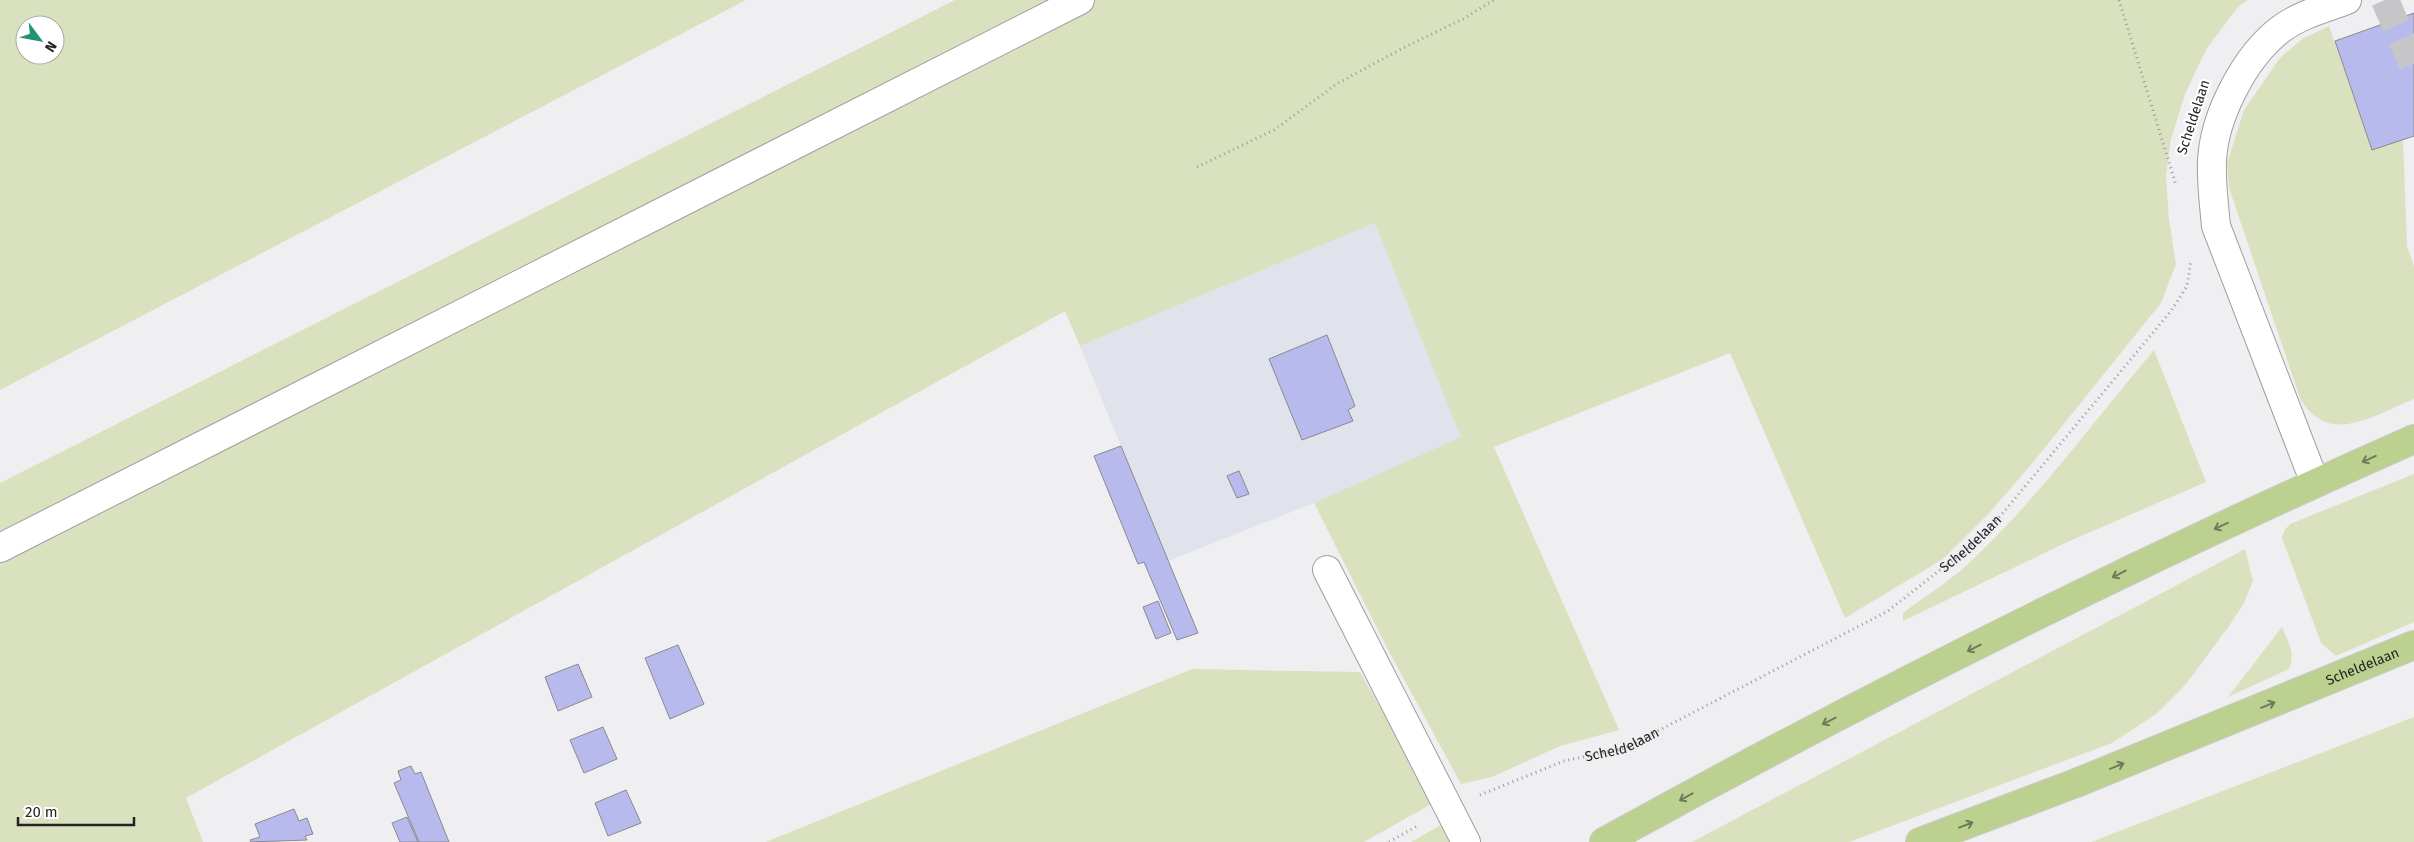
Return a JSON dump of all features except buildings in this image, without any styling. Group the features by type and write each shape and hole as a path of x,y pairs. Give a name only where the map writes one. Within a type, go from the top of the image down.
{"main road":[{"path":"1604,842 1747,763 2163,552 2414,439"},
{"name":"Scheldelaan","path":"1920,842 2076,783 2414,645"}],"lane":[{"path":"0,548 1080,0"},
{"path":"2315,483 2216,226 2212,192 2212,159 2218,129 2227,101 2260,50 2282,28 2347,0"},
{"path":"1327,570 1466,842"}],"path":[{"path":"1197,166 1274,130 1338,83 1463,19 1494,0"},
{"path":"2119,0 2178,187 2180,181"},
{"name":"Scheldelaan","path":"1389,842 1449,808 1564,761 1625,748 1888,611 1968,548 2007,508 2171,311 2187,286 2192,257"}],"shaded area":[{"path":"1375,223 1462,437 1314,503 1168,561 1080,346"}],"green space":[{"path":"0,0 746,0 0,390"},
{"path":"955,0 2248,0 2238,7 2207,48 2185,94 2171,139 2166,176 2169,219 2176,264 2161,303 2030,466 1991,511 1943,559 1845,618 1730,353 1494,447 1619,730 1560,746 1492,777 1461,784 1386,646 1314,503 1461,437 1375,223 1080,346 1065,311 186,798 203,842 0,842 0,483"},
{"path":"2329,26 2372,150 2403,139 2407,246 2414,266 2414,399 2366,419 2340,424 2329,423 2318,418 2301,401 2229,188 2227,163 2244,110 2280,58 2302,39"},
{"path":"2154,350 2206,482 2065,543 1903,621 1903,613 1967,565 2017,515 2064,461"},
{"path":"2414,474 2414,622 2336,656 2321,643 2282,538 2284,531 2290,524"},
{"path":"2245,549 2253,581 2243,605 2229,626 2186,684 2156,714 2112,743 1849,842 1692,842"},
{"path":"2282,627 2289,643 2292,658 2289,669 2228,697"},
{"path":"1192,669 1360,672 1435,802 1364,842 766,842"},
{"path":"2414,717 2414,842 2091,842"},
{"path":"1444,823 1453,842 1411,842"}],"tunnel":[{"path":"2385,0 2414,67"}]}
